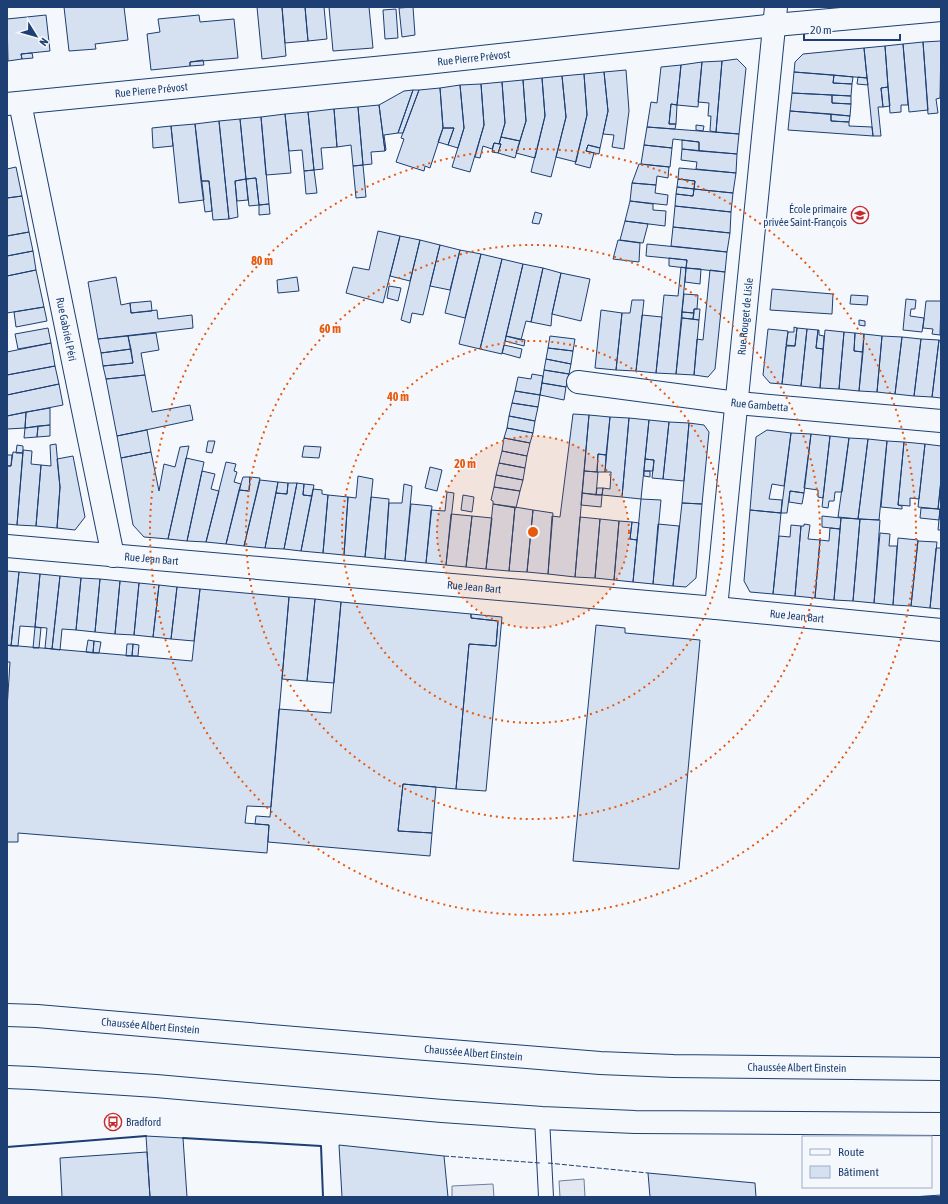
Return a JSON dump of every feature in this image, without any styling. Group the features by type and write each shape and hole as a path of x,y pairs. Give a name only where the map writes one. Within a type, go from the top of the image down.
{"street":[{"name":"Rue Pierre Prévost","path":"14,103 426,63 776,16 941,10"},
{"name":"Rue Rouget de Lisle","path":"716,608 776,16"},
{"name":"Rue Gabriel Péri","path":"14,103 113,556"},
{"name":"Rue Gambetta","path":"578,382 736,403 941,421"},
{"name":"Rue Jean Bart","path":"7,546 716,608 941,630"},
{"name":"Chaussée Albert Einstein","path":"7,1015 600,1063 673,1066 941,1069"},
{"path":"7,1077 156,1086 434,1111 542,1118 634,1122 941,1124"}],"lane":[{"path":"542,1118 546,1197"}],"shaded area":[{"path":"584,1179 585,1197 560,1197 559,1181"},
{"path":"493,1184 494,1197 452,1197 452,1186"}],"building":[{"path":"64,7 124,7 128,40 95,44 96,49 69,51"},
{"path":"257,7 282,7 286,56 262,59"},
{"path":"282,7 305,7 308,41 285,43"},
{"path":"305,7 324,7 327,39 308,41"},
{"path":"329,7 369,7 373,48 333,51"},
{"path":"413,7 415,35 402,37 399,8"},
{"path":"396,9 398,38 385,39 383,10"},
{"path":"46,15 50,51 21,54 22,59 8,61 7,19"},
{"path":"199,15 200,22 234,19 238,58 190,62 190,66 151,70 147,34 160,32 158,19"},
{"path":"941,41 940,98 936,99 938,113 928,114 923,42"},
{"path":"923,42 928,110 909,112 903,44"},
{"path":"903,44 908,105 901,105 901,112 890,113 885,46"},
{"path":"885,46 888,87 881,88 883,107 878,107 881,136 873,136 864,48"},
{"path":"864,48 867,78 794,72 795,62 803,54"},
{"path":"32,53 33,58 22,59 21,54"},
{"path":"737,59 746,68 739,134 716,132 722,61"},
{"path":"203,60 204,65 190,66 190,62"},
{"path":"722,61 716,132 710,131 711,116 708,116 709,103 698,102 702,62"},
{"path":"702,62 698,107 677,105 681,65"},
{"path":"681,65 677,105 671,104 669,124 676,124 675,129 647,127 651,102 657,103 661,67"},
{"path":"626,70 629,111 624,149 612,147 614,135 603,134 608,111 604,72"},
{"path":"604,72 608,111 600,148 588,145 586,151 594,153 590,168 575,164 587,115 584,74"},
{"path":"794,72 834,75 833,83 852,84 851,96 792,93"},
{"path":"584,74 587,115 576,162 556,157 566,117 562,76"},
{"path":"834,75 853,77 852,84 833,83"},
{"path":"562,76 566,117 551,177 531,172 545,116 542,78"},
{"path":"858,77 867,78 868,85 857,84"},
{"path":"542,78 545,116 535,158 516,153 526,121 523,80"},
{"path":"523,80 526,121 520,141 501,137 505,123 502,82"},
{"path":"502,82 505,123 499,144 494,143 492,149 483,146 480,158 475,157 484,125 481,84"},
{"path":"481,84 484,125 470,172 452,167 464,128 460,85"},
{"path":"460,85 464,128 458,148 448,145 454,128 443,128 440,88"},
{"path":"888,87 890,106 883,107 881,88"},
{"path":"440,88 443,128 430,168 425,166 424,171 396,162 404,139 401,138 419,90"},
{"path":"413,90 419,90 403,133 398,133"},
{"path":"413,90 398,133 384,135 385,151 379,105 404,91"},
{"path":"792,93 832,95 832,103 851,104 850,116 790,111"},
{"path":"832,95 851,96 851,104 832,103"},
{"path":"671,104 677,105 676,124 669,124"},
{"path":"379,105 385,151 371,152 372,164 363,165 358,107"},
{"path":"358,107 363,165 353,166 351,145 337,147 334,109"},
{"path":"334,109 337,147 321,148 323,169 314,170 308,112"},
{"path":"790,111 831,114 831,121 849,122 849,126 872,127 873,136 788,130"},
{"path":"308,112 314,170 304,171 302,150 289,151 285,114"},
{"path":"285,114 291,173 266,175 261,117"},
{"path":"831,114 850,116 849,122 831,121"},
{"path":"261,117 269,204 259,205 256,178 246,179 240,119"},
{"path":"240,119 246,179 235,181 238,217 229,219 219,121"},
{"path":"219,121 229,219 213,220 209,181 201,181 195,124"},
{"path":"195,124 204,200 179,203 171,126"},
{"path":"696,125 704,126 703,131 696,130"},
{"path":"171,126 173,146 153,148 152,128"},
{"path":"647,127 739,134 737,154 699,151 699,142 673,139 672,148 644,145"},
{"path":"443,128 454,128 448,145 438,142"},
{"path":"501,137 520,141 515,158 498,153 501,144 499,144"},
{"path":"682,140 699,142 699,151 682,149"},
{"path":"494,143 501,144 498,153 492,152"},
{"path":"588,145 600,148 599,154 586,151"},
{"path":"644,145 672,148 670,167 641,164"},
{"path":"682,149 737,154 736,173 696,169 697,162 681,160"},
{"path":"639,164 669,167 668,178 657,176 656,185 632,183"},
{"path":"363,165 366,197 356,198 353,166"},
{"path":"16,167 22,196 7,198 7,169"},
{"path":"679,168 736,173 733,193 694,189 695,181 678,179"},
{"path":"314,170 317,193 306,194 304,171"},
{"path":"256,178 259,205 249,206 246,179"},
{"path":"246,179 248,200 237,201 235,181"},
{"path":"678,179 695,181 694,189 677,187"},
{"path":"201,181 209,181 212,211 205,212"},
{"path":"632,183 656,185 655,193 668,195 667,205 630,201"},
{"path":"677,187 694,189 693,196 676,194"},
{"path":"694,189 733,193 731,212 675,206 676,194 693,196"},
{"path":"22,196 29,232 7,236 7,198"},
{"path":"630,201 653,204 653,210 666,211 665,226 625,221"},
{"path":"269,204 270,214 259,215 259,205"},
{"path":"675,206 731,212 730,233 673,227"},
{"path":"535,212 542,214 539,224 532,223"},
{"path":"625,221 648,224 643,243 620,240"},
{"path":"673,227 730,233 727,252 671,246"},
{"path":"378,231 400,236 383,303 346,293 353,267 369,270"},
{"path":"29,232 33,251 7,256 7,236"},
{"path":"400,236 420,240 410,281 390,276"},
{"path":"420,240 440,245 423,315 412,313 410,323 401,320"},
{"path":"618,240 640,243 639,262 613,259"},
{"path":"647,244 727,252 725,272 686,268 687,260 646,256"},
{"path":"440,245 460,250 450,290 430,286"},
{"path":"460,250 481,254 465,318 445,313"},
{"path":"33,251 36,270 7,276 7,256"},
{"path":"481,254 502,259 480,349 459,344"},
{"path":"669,258 687,260 686,268 669,266"},
{"path":"502,259 523,264 502,354 480,349"},
{"path":"523,264 543,268 531,322 526,321 521,340 506,336"},
{"path":"681,267 686,268 676,374 656,373 664,295 678,296"},
{"path":"543,268 561,273 552,314 551,326 531,322"},
{"path":"686,268 701,269 700,284 685,282"},
{"path":"36,270 44,307 7,313 7,276"},
{"path":"710,270 725,272 715,369 708,377 694,375 697,339 703,340"},
{"path":"561,273 590,279 581,321 552,314"},
{"path":"116,277 121,305 130,303 131,313 157,310 158,319 192,315 193,328 98,339 88,282"},
{"path":"297,277 299,291 278,293 277,280"},
{"path":"389,286 401,288 398,301 387,298"},
{"path":"772,289 833,294 832,314 770,310"},
{"path":"684,294 698,295 697,309 694,309 694,313 682,312"},
{"path":"851,295 868,296 867,305 850,304"},
{"path":"906,299 916,300 915,309 911,309 910,316 924,318 922,332 903,330"},
{"path":"632,300 644,300 636,371 616,370 622,313 630,313"},
{"path":"151,301 152,311 131,313 130,303"},
{"path":"926,301 941,301 940,335 932,334 933,329 923,328"},
{"path":"44,307 47,321 16,327 14,312"},
{"path":"694,309 700,309 699,320 693,319"},
{"path":"601,310 622,313 616,370 595,368"},
{"path":"682,312 694,313 693,319 682,318"},
{"path":"642,315 662,317 656,373 636,371"},
{"path":"682,318 699,320 694,375 676,374"},
{"path":"859,320 865,321 865,326 859,325"},
{"path":"794,327 797,328 795,346 786,345 788,332 794,332"},
{"path":"48,328 51,343 18,349 15,334"},
{"path":"797,328 807,329 801,386 782,384 786,346 795,346"},
{"path":"768,329 788,331 782,384 770,383 763,375"},
{"path":"807,329 818,330 816,348 823,349 820,388 801,386"},
{"path":"818,330 819,335 824,336 823,349 816,348"},
{"path":"825,330 844,332 839,389 820,388"},
{"path":"844,332 855,333 854,351 863,352 859,391 839,389"},
{"path":"156,333 159,350 141,353 145,375 106,379 103,366 133,363 128,336"},
{"path":"855,333 864,334 863,352 854,351"},
{"path":"864,334 882,336 877,392 859,391"},
{"path":"128,336 131,349 101,353 98,339"},
{"path":"506,336 525,340 524,346 505,341"},
{"path":"550,336 575,339 573,351 548,348"},
{"path":"882,336 902,337 895,394 877,392"},
{"path":"902,337 921,339 914,396 895,394"},
{"path":"921,339 939,340 932,397 914,396"},
{"path":"939,340 941,341 941,398 932,397"},
{"path":"51,343 55,366 7,375 7,352"},
{"path":"504,345 522,349 520,358 502,353"},
{"path":"548,348 573,351 571,364 546,359"},
{"path":"131,349 133,363 103,366 101,353"},
{"path":"546,359 571,364 569,374 544,370"},
{"path":"55,366 59,384 7,395 7,375"},
{"path":"544,370 569,374 566,387 542,383"},
{"path":"532,374 543,376 540,395 515,391 518,377 531,379"},
{"path":"145,375 152,412 190,405 193,420 117,436 106,379"},
{"path":"542,383 566,387 564,400 540,395"},
{"path":"59,384 63,405 7,416 7,395"},
{"path":"515,391 540,395 538,407 512,403"},
{"path":"512,403 538,407 535,421 509,416"},
{"path":"50,408 50,425 25,428 26,412"},
{"path":"26,412 25,428 7,429 7,416"},
{"path":"573,414 589,415 575,577 548,574 552,516 560,517"},
{"path":"589,415 610,417 606,455 598,454 597,472 584,471"},
{"path":"509,416 535,421 533,433 507,428"},
{"path":"610,417 629,418 622,497 602,495 603,488 610,489 611,472 605,472"},
{"path":"629,418 649,420 641,499 622,497"},
{"path":"649,420 669,422 663,479 652,478 654,460 645,459"},
{"path":"669,422 689,423 684,481 663,479"},
{"path":"689,423 704,425 709,432 702,504 682,503"},
{"path":"50,425 50,436 37,437 38,426"},
{"path":"38,426 37,437 24,438 25,428"},
{"path":"507,428 533,433 530,443 504,438"},
{"path":"147,430 151,452 121,458 117,436"},
{"path":"767,430 791,433 784,486 772,484 769,499 782,500 781,513 750,510 756,437"},
{"path":"791,433 811,434 804,493 790,491 787,513 781,513"},
{"path":"811,434 830,436 823,498 818,497 818,490 804,488"},
{"path":"830,436 849,438 842,492 835,492 834,501 829,501 828,508 822,507"},
{"path":"504,438 530,443 527,456 502,451"},
{"path":"849,438 868,439 858,519 838,517"},
{"path":"868,439 887,441 879,520 858,519"},
{"path":"208,441 215,441 212,453 206,452"},
{"path":"887,441 904,442 898,505 902,506 902,509 881,507"},
{"path":"904,442 925,444 919,499 910,498 910,506 898,505"},
{"path":"56,444 60,487 57,528 36,526 41,465 51,466 50,445"},
{"path":"925,444 941,446 941,480 938,509 918,507"},
{"path":"17,445 23,446 23,453 16,453"},
{"path":"189,446 168,539 144,537 133,525 121,458 151,452 159,491 164,464 175,467 180,447"},
{"path":"304,446 321,447 319,458 302,457"},
{"path":"23,450 32,451 31,464 41,465 36,526 17,525"},
{"path":"502,451 527,456 525,468 499,463"},
{"path":"13,452 23,453 17,525 7,524 7,466 11,466"},
{"path":"598,454 606,455 605,472 597,472"},
{"path":"7,455 12,455 11,466 7,466"},
{"path":"73,456 85,517 75,530 57,528 60,487 57,459"},
{"path":"186,458 204,462 187,541 168,539"},
{"path":"645,459 654,460 653,471 644,471"},
{"path":"226,462 236,464 234,471 237,472 234,482 241,484 226,544 206,542"},
{"path":"499,463 525,468 523,480 496,475"},
{"path":"430,467 442,470 437,491 425,488"},
{"path":"202,471 215,474 211,489 219,491 206,542 187,541"},
{"path":"584,471 598,472 596,495 582,493"},
{"path":"644,471 650,471 650,477 644,476"},
{"path":"496,475 523,480 520,491 494,487"},
{"path":"358,476 373,479 365,557 344,555 348,497 356,498"},
{"path":"243,477 250,477 249,491 239,490"},
{"path":"250,477 260,478 244,546 226,544 239,490 249,491"},
{"path":"260,480 278,482 265,548 244,546"},
{"path":"941,480 941,510 938,509"},
{"path":"278,482 288,483 287,494 276,493"},
{"path":"288,483 297,483 284,549 265,548 276,493 287,494"},
{"path":"297,483 304,484 303,495 312,496 301,551 284,549"},
{"path":"304,484 314,485 312,496 303,495"},
{"path":"404,484 412,486 405,561 385,559 389,503 402,503"},
{"path":"494,487 520,491 516,508 493,504 493,501 491,500"},
{"path":"597,488 603,488 602,495 596,495"},
{"path":"313,489 322,490 322,494 328,495 323,553 301,551"},
{"path":"790,491 804,493 802,504 789,502"},
{"path":"447,492 454,493 446,565 426,563 431,510 445,511"},
{"path":"582,493 602,495 601,507 581,505"},
{"path":"328,495 348,497 344,555 323,553"},
{"path":"463,495 474,497 472,512 461,510"},
{"path":"371,497 389,499 385,559 365,557"},
{"path":"641,499 661,500 653,584 633,582"},
{"path":"682,503 702,504 696,578 686,587 673,586"},
{"path":"411,504 432,506 426,563 405,561"},
{"path":"493,504 515,507 509,571 486,569"},
{"path":"515,507 533,510 527,572 509,571"},
{"path":"921,508 940,509 939,520 920,518"},
{"path":"940,509 941,530 938,530"},
{"path":"533,510 553,513 548,574 527,572"},
{"path":"750,510 781,513 773,594 750,592 744,581"},
{"path":"451,514 472,516 466,567 446,565"},
{"path":"472,516 492,518 486,569 466,567"},
{"path":"822,516 841,518 840,529 822,527"},
{"path":"580,517 600,519 595,578 575,577"},
{"path":"841,518 860,519 853,601 834,600"},
{"path":"600,519 619,521 614,580 595,578"},
{"path":"860,519 880,520 874,603 853,601"},
{"path":"619,521 632,522 630,539 637,540 633,582 614,580"},
{"path":"632,522 639,523 637,540 630,539"},
{"path":"658,524 679,526 673,586 653,584"},
{"path":"804,524 810,525 808,539 820,540 815,598 795,596 801,526 804,526"},
{"path":"791,525 801,526 795,596 773,594 779,536 790,537"},
{"path":"830,528 840,529 834,600 815,598 820,540 829,541"},
{"path":"880,533 890,534 889,546 897,546 893,605 874,603"},
{"path":"898,538 918,540 911,606 893,605"},
{"path":"918,541 937,542 930,608 911,606"},
{"path":"936,548 941,548 941,609 930,608"},
{"path":"7,571 19,572 11,646 7,645"},
{"path":"19,572 40,574 35,627 20,626 18,646 11,646"},
{"path":"40,574 60,576 52,649 45,648 47,628 35,627"},
{"path":"60,576 81,578 76,630 62,629 60,650 52,649"},
{"path":"81,578 100,579 95,632 76,630"},
{"path":"100,579 120,581 115,634 95,632"},
{"path":"120,581 139,583 134,635 115,634"},
{"path":"139,583 159,585 153,637 134,635"},
{"path":"159,585 177,587 171,639 153,637"},
{"path":"177,587 200,589 194,641 171,639"},
{"path":"200,589 289,597 271,807 247,806 245,823 269,825 267,853 18,833 18,842 7,842 7,709 10,662 7,662 7,645 192,661"},
{"path":"289,597 315,599 307,681 282,679"},
{"path":"315,599 341,602 334,683 307,681"},
{"path":"341,602 471,614 471,618 498,621 496,646 469,644 456,789 403,784 398,831 432,833 430,856 268,842 269,825 255,824 256,816 270,817 279,709 331,713"},
{"path":"471,614 502,617 486,791 456,789 469,644 496,646 498,621 471,618"},
{"path":"596,625 625,628 625,633 700,640 679,869 573,861"},
{"path":"35,627 41,628 39,648 33,648"},
{"path":"88,640 94,641 93,653 86,652"},
{"path":"94,641 101,642 99,653 93,653"},
{"path":"127,644 133,644 132,656 126,656"},
{"path":"133,644 139,645 138,656 132,656"},
{"path":"403,784 436,787 432,833 398,831"},
{"path":"146,1136 183,1138 187,1197 150,1197"},
{"path":"339,1145 444,1156 448,1197 342,1197"},
{"path":"147,1152 150,1197 62,1197 60,1158"},
{"path":"648,1173 755,1183 756,1197 650,1197"},
{"path":"941,1195 941,1197 912,1197"}],"fence":[{"path":"444,1156 540,1163"},
{"path":"548,1163 648,1173"}],"wall":[{"path":"7,1147 146,1136"},
{"path":"183,1138 321,1146 323,1197"}],"place":[{"name":"École primaire privée Saint-François","path":"860,215"},
{"name":"Bradford","path":"113,1122"}]}
